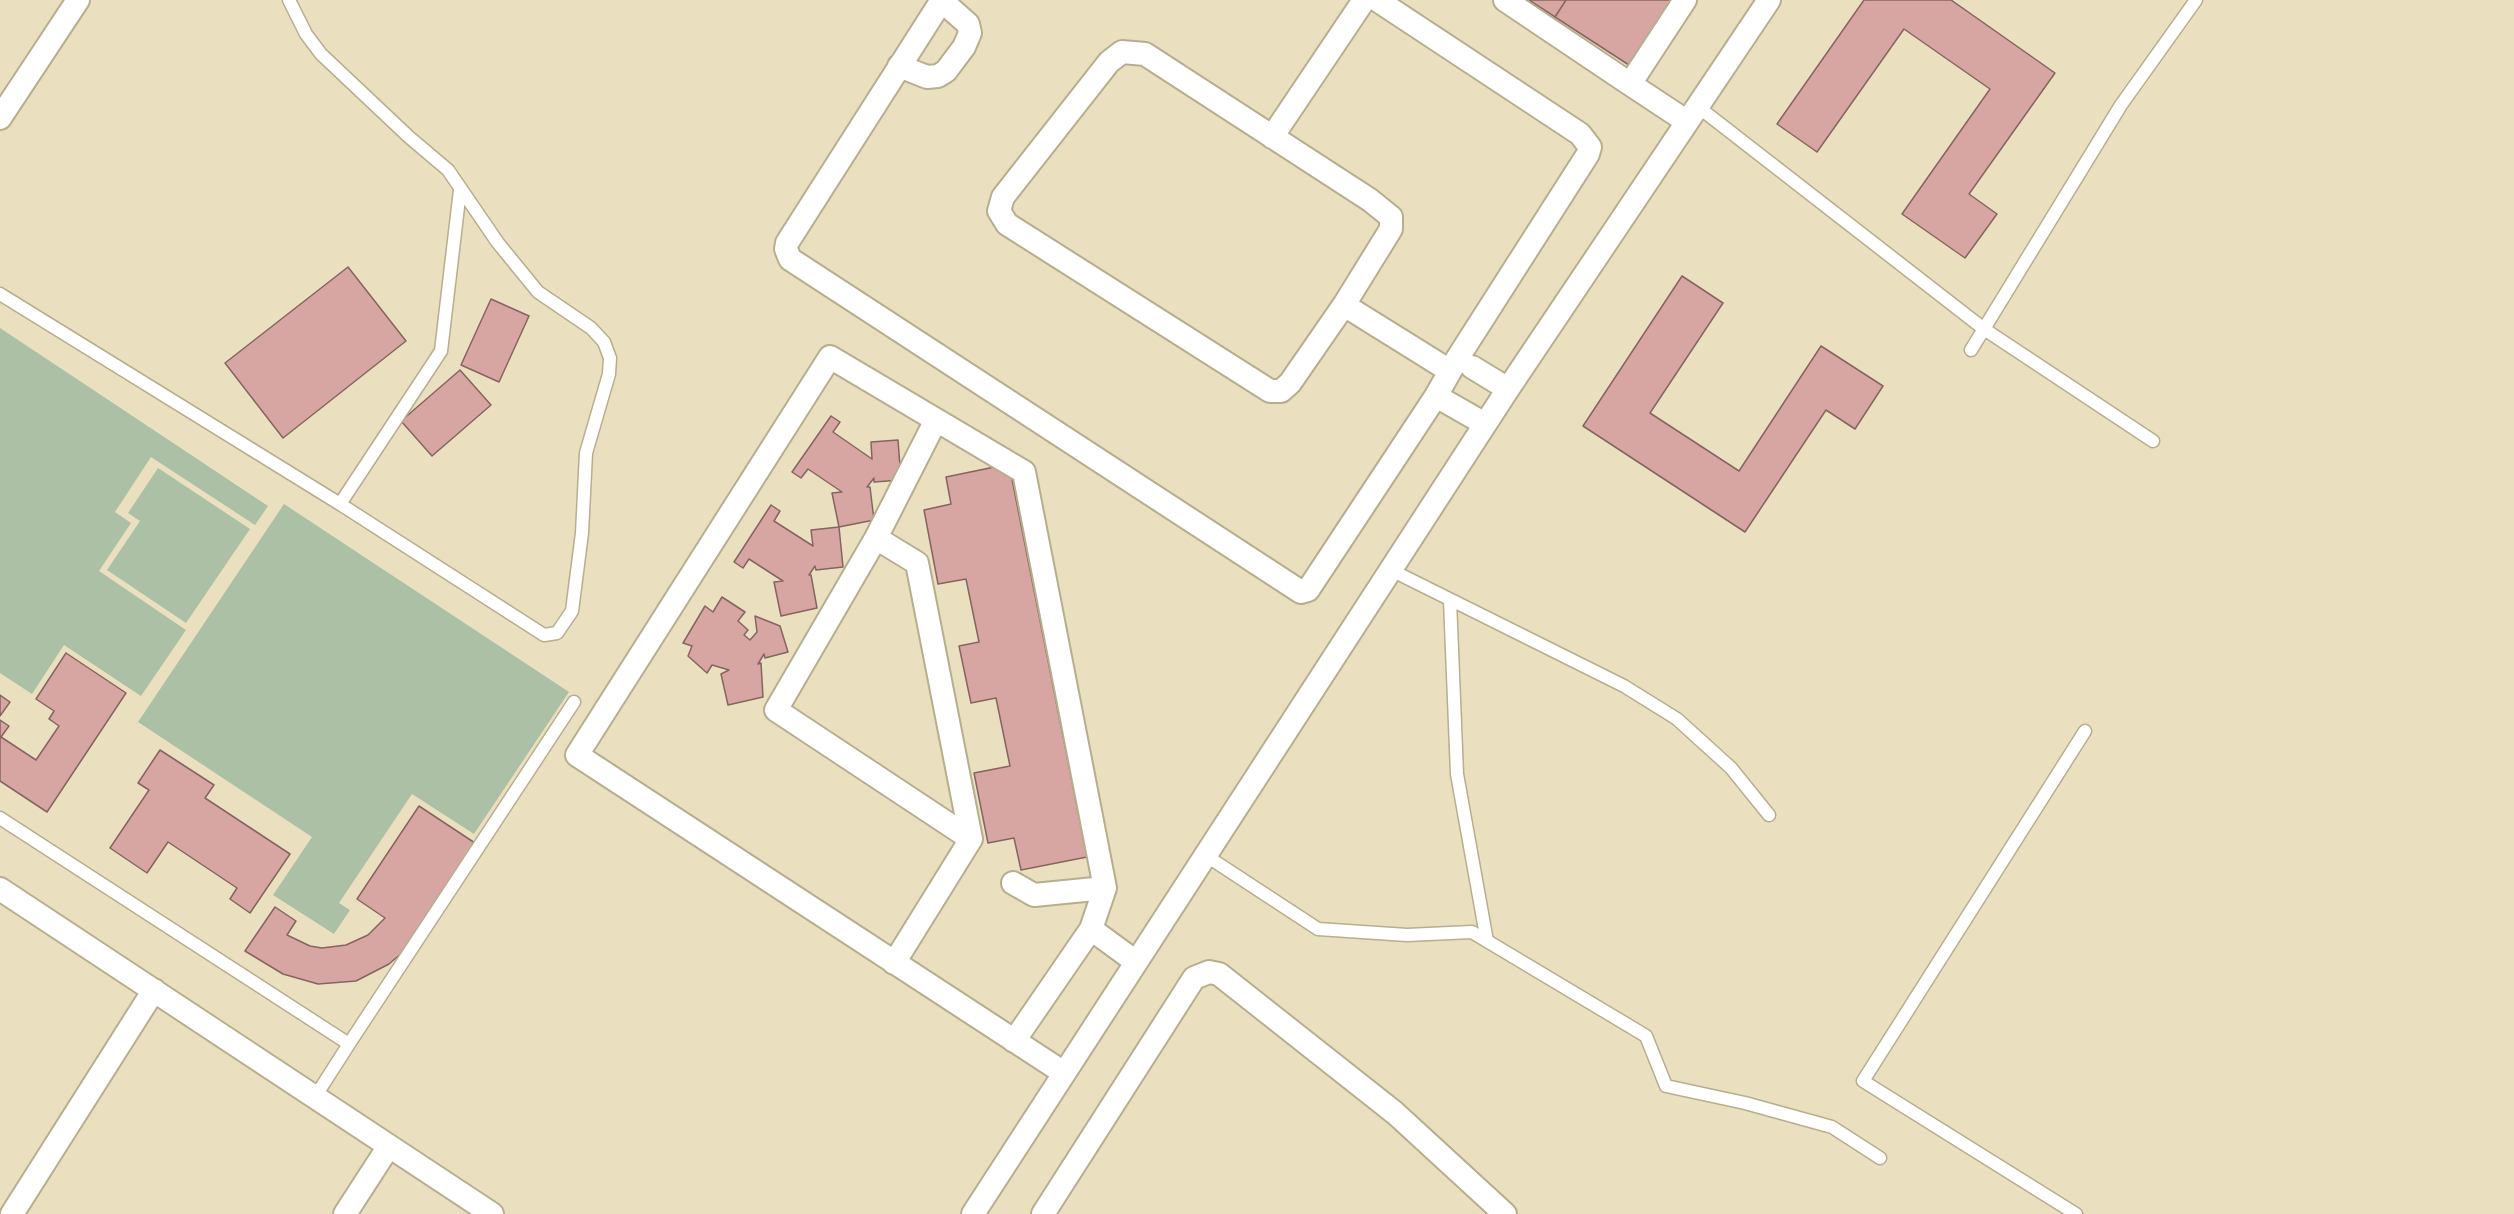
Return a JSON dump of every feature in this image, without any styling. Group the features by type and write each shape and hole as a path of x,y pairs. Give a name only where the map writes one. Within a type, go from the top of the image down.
{"street":[{"path":"0,118 78,0"},
{"path":"899,66 927,77 938,76 946,71 964,47 970,33 968,24 942,0 899,66 787,243 786,249 790,259 1298,592 1308,590 1436,396 1460,366 1588,154 1590,147 1580,134 1377,0"},
{"path":"1272,137 1364,0"},
{"path":"1505,0 1630,84 1692,114"},
{"path":"1630,84 1685,0"},
{"path":"973,1214 1485,424 1769,0"},
{"path":"1122,52 1145,54 1370,200 1391,217 1391,229 1344,305 1290,383 1281,391 1270,391 1007,224 999,210 1003,197 1109,62 1122,52"},
{"path":"1344,305 1508,389"},
{"path":"1014,1041 1091,929 1105,888 1024,472 830,357 576,755 1064,1074"},
{"path":"1436,396 1485,424"},
{"path":"936,420 876,538 776,710 971,839"},
{"path":"876,538 917,563 971,839 894,963"},
{"path":"1013,883 1034,896 1105,888"},
{"path":"0,889 492,1214"},
{"path":"1091,929 1137,962"},
{"path":"1043,1214 1194,978 1209,972 1219,974 1395,1113 1505,1214"},
{"path":"12,1214 154,990"},
{"path":"345,1214 389,1146"}],"lane":[{"path":"0,294 340,504 544,634 556,633 572,611 582,533 586,453 609,374 610,358 604,342 591,328 538,292 498,243 448,170 409,137 321,54 306,34 289,0"},
{"path":"1971,350 2121,105 2196,0"},
{"path":"1692,114 1984,329 2153,441"},
{"path":"340,504 441,351 460,190"},
{"path":"1390,570 1624,686 1677,719 1715,752 1769,816"},
{"path":"1450,600 1458,774 1487,941"},
{"path":"315,1097 574,702"},
{"path":"2068,1212 1863,1081 2085,731"},
{"path":"0,818 349,1044"},
{"path":"1205,855 1318,929 1407,935 1473,932 1646,1036 1666,1086 1745,1103 1832,1127 1880,1158"}],"green space":[{"path":"0,328 268,506 255,525 151,457 115,512 131,523 99,571 186,630 141,696 64,645 32,694 0,673"},
{"path":"158,468 250,529 186,623 107,570 140,521 128,513"},
{"path":"284,504 569,692 474,834 412,794 339,903 350,910 334,934 273,895 312,837 138,722"}],"building":[{"path":"1529,0 1566,0 1555,17"},
{"path":"1566,0 1676,0 1632,67 1555,17"},
{"path":"1864,0 1951,0 2055,73 1969,194 1997,214 1965,258 1902,214 1990,89 1904,29 1817,152 1777,124"},
{"path":"348,267 406,341 283,438 225,363"},
{"path":"1682,276 1723,303 1650,413 1739,471 1821,346 1883,386 1855,429 1826,410 1745,532 1583,426"},
{"path":"491,299 529,316 499,382 461,365"},
{"path":"460,370 491,405 432,456 401,421"},
{"path":"831,416 840,422 833,432 872,459 871,442 898,440 901,480 874,482 874,478 867,487 870,487 874,520 839,527 832,493 842,492 808,469 801,478 792,472"},
{"path":"1009,464 1087,857 1021,870 1014,838 988,843 974,773 1010,766 996,698 971,703 959,646 979,642 966,579 938,584 924,510 951,504 946,477"},
{"path":"771,505 780,511 774,521 813,546 811,530 839,527 843,567 816,570 815,566 809,575 811,575 817,608 781,616 774,582 783,581 749,559 743,568 734,562"},
{"path":"722,597 745,612 738,621 748,630 744,635 750,640 757,632 755,616 780,626 788,652 765,658 764,654 758,664 761,663 763,697 728,705 721,674 729,670 712,665 707,673 688,656 692,646 683,643 705,606 713,612"},
{"path":"66,653 126,693 47,812 0,781 0,720 9,726 1,737 36,760 59,726 49,719 54,711 36,699"},
{"path":"0,695 10,702 0,716"},
{"path":"160,750 214,785 205,798 290,854 250,913 230,899 237,888 168,842 147,873 110,848 149,790 138,783"},
{"path":"419,806 478,845 403,952 389,964 356,981 318,984 283,974 245,951 275,907 296,921 287,935 310,946 322,948 346,945 368,935 385,918 357,899"}]}
